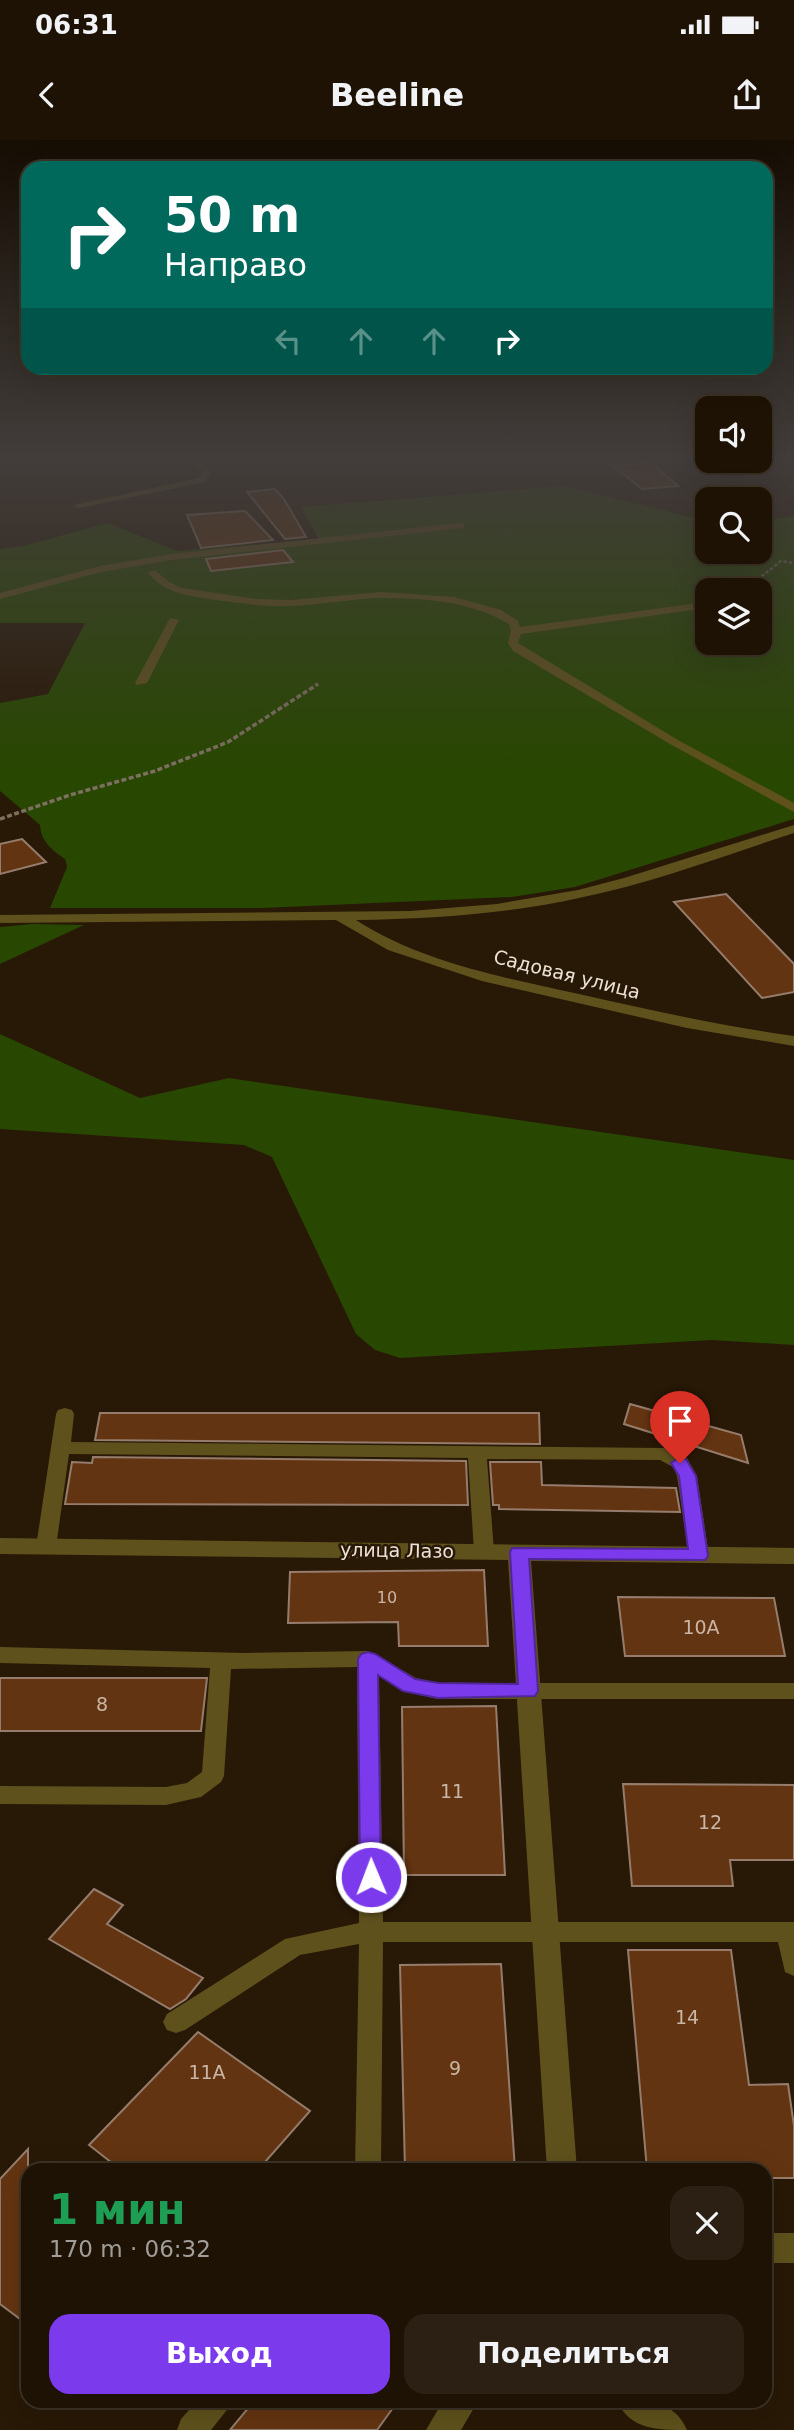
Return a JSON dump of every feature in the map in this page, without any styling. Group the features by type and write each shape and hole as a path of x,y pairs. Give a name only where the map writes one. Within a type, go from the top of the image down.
{"street":[{"path":"0,596 100,569 145,561"},
{"path":"0,919 340,916 460,912 544,901 629,881 794,829"},
{"name":"Садовая улица","path":"340,916 364,934 390,945 519,985 723,1031 794,1041"},
{"name":"улица Лазо","path":"0,1548 794,1556"},
{"path":"519,1552 562,2163"},
{"path":"772,2248 794,2248"},
{"path":"442,2430 457,2408"}],"lane":[{"path":"153,573 169,588 255,602 294,603 385,596 453,601 494,610 514,623 516,631 513,643 517,649 674,742 794,808"},
{"path":"517,631 695,607"},
{"path":"141,683 174,620"},
{"path":"46,1547 65,1414"},
{"path":"62,1448 664,1454 680,1463 687,1476 698,1556"},
{"path":"477,1451 484,1551"},
{"path":"0,1655 220,1660 368,1659 410,1685 438,1691 794,1691"},
{"path":"368,1659 372,1932 368,2163"},
{"path":"0,1795 166,1796 193,1791 213,1776 220,1660"},
{"path":"176,2022 293,1946 372,1932 791,1932 794,1965"},
{"path":"192,2430 210,2408"},
{"path":"641,2408 671,2430"}],"path":[{"path":"759,578 781,561 794,563"},
{"path":"0,819 70,794 155,771 228,742 318,684"}],"green space":[{"path":"0,561 695,561 695,564 772,564 772,561 794,561 794,819 575,887 512,897 263,908 50,908 67,867 65,859 45,841 40,825 0,791 0,703 48,694 85,623 0,623"},
{"path":"33,924 84,925 0,964 0,927"},
{"path":"0,1034 140,1098 229,1078 794,1160 794,1345 712,1340 400,1358 375,1350 356,1334 272,1157 244,1145 0,1129"}],"building":[{"path":"207,561 293,562 211,571"},
{"path":"22,839 46,862 0,874 0,844"},
{"path":"726,894 794,964 794,992 762,998 674,902"},
{"path":"630,1404 741,1435 748,1463 624,1424"},
{"path":"100,1413 539,1413 540,1444 95,1440"},
{"path":"93,1457 466,1461 468,1505 65,1504 72,1462 92,1463"},
{"path":"490,1462 541,1462 542,1485 676,1488 680,1512 499,1509 499,1505 493,1505"},
{"path":"484,1570 488,1646 399,1646 398,1622 288,1623 290,1572"},
{"path":"618,1597 774,1598 785,1656 625,1656"},
{"path":"0,1678 207,1678 201,1731 0,1731"},
{"path":"496,1706 505,1875 404,1875 402,1707"},
{"path":"623,1784 794,1785 794,1860 730,1860 733,1886 632,1886"},
{"path":"94,1889 123,1905 107,1924 203,1978 186,1999 170,2009 49,1939"},
{"path":"628,1950 731,1950 749,2085 788,2084 794,2126 794,2178 772,2178 772,2163 646,2163"},
{"path":"501,1964 515,2163 405,2163 400,1965"},
{"path":"198,2032 310,2111 264,2163 112,2163 89,2145"},
{"path":"28,2149 28,2163 21,2163 21,2320 0,2304 0,2179"},
{"path":"248,2408 393,2408 377,2430 230,2430"}],"route":[{"path":"371,1877 368,1659 410,1685 438,1691 528,1691 519,1552 698,1556 687,1476 680,1463"}]}
